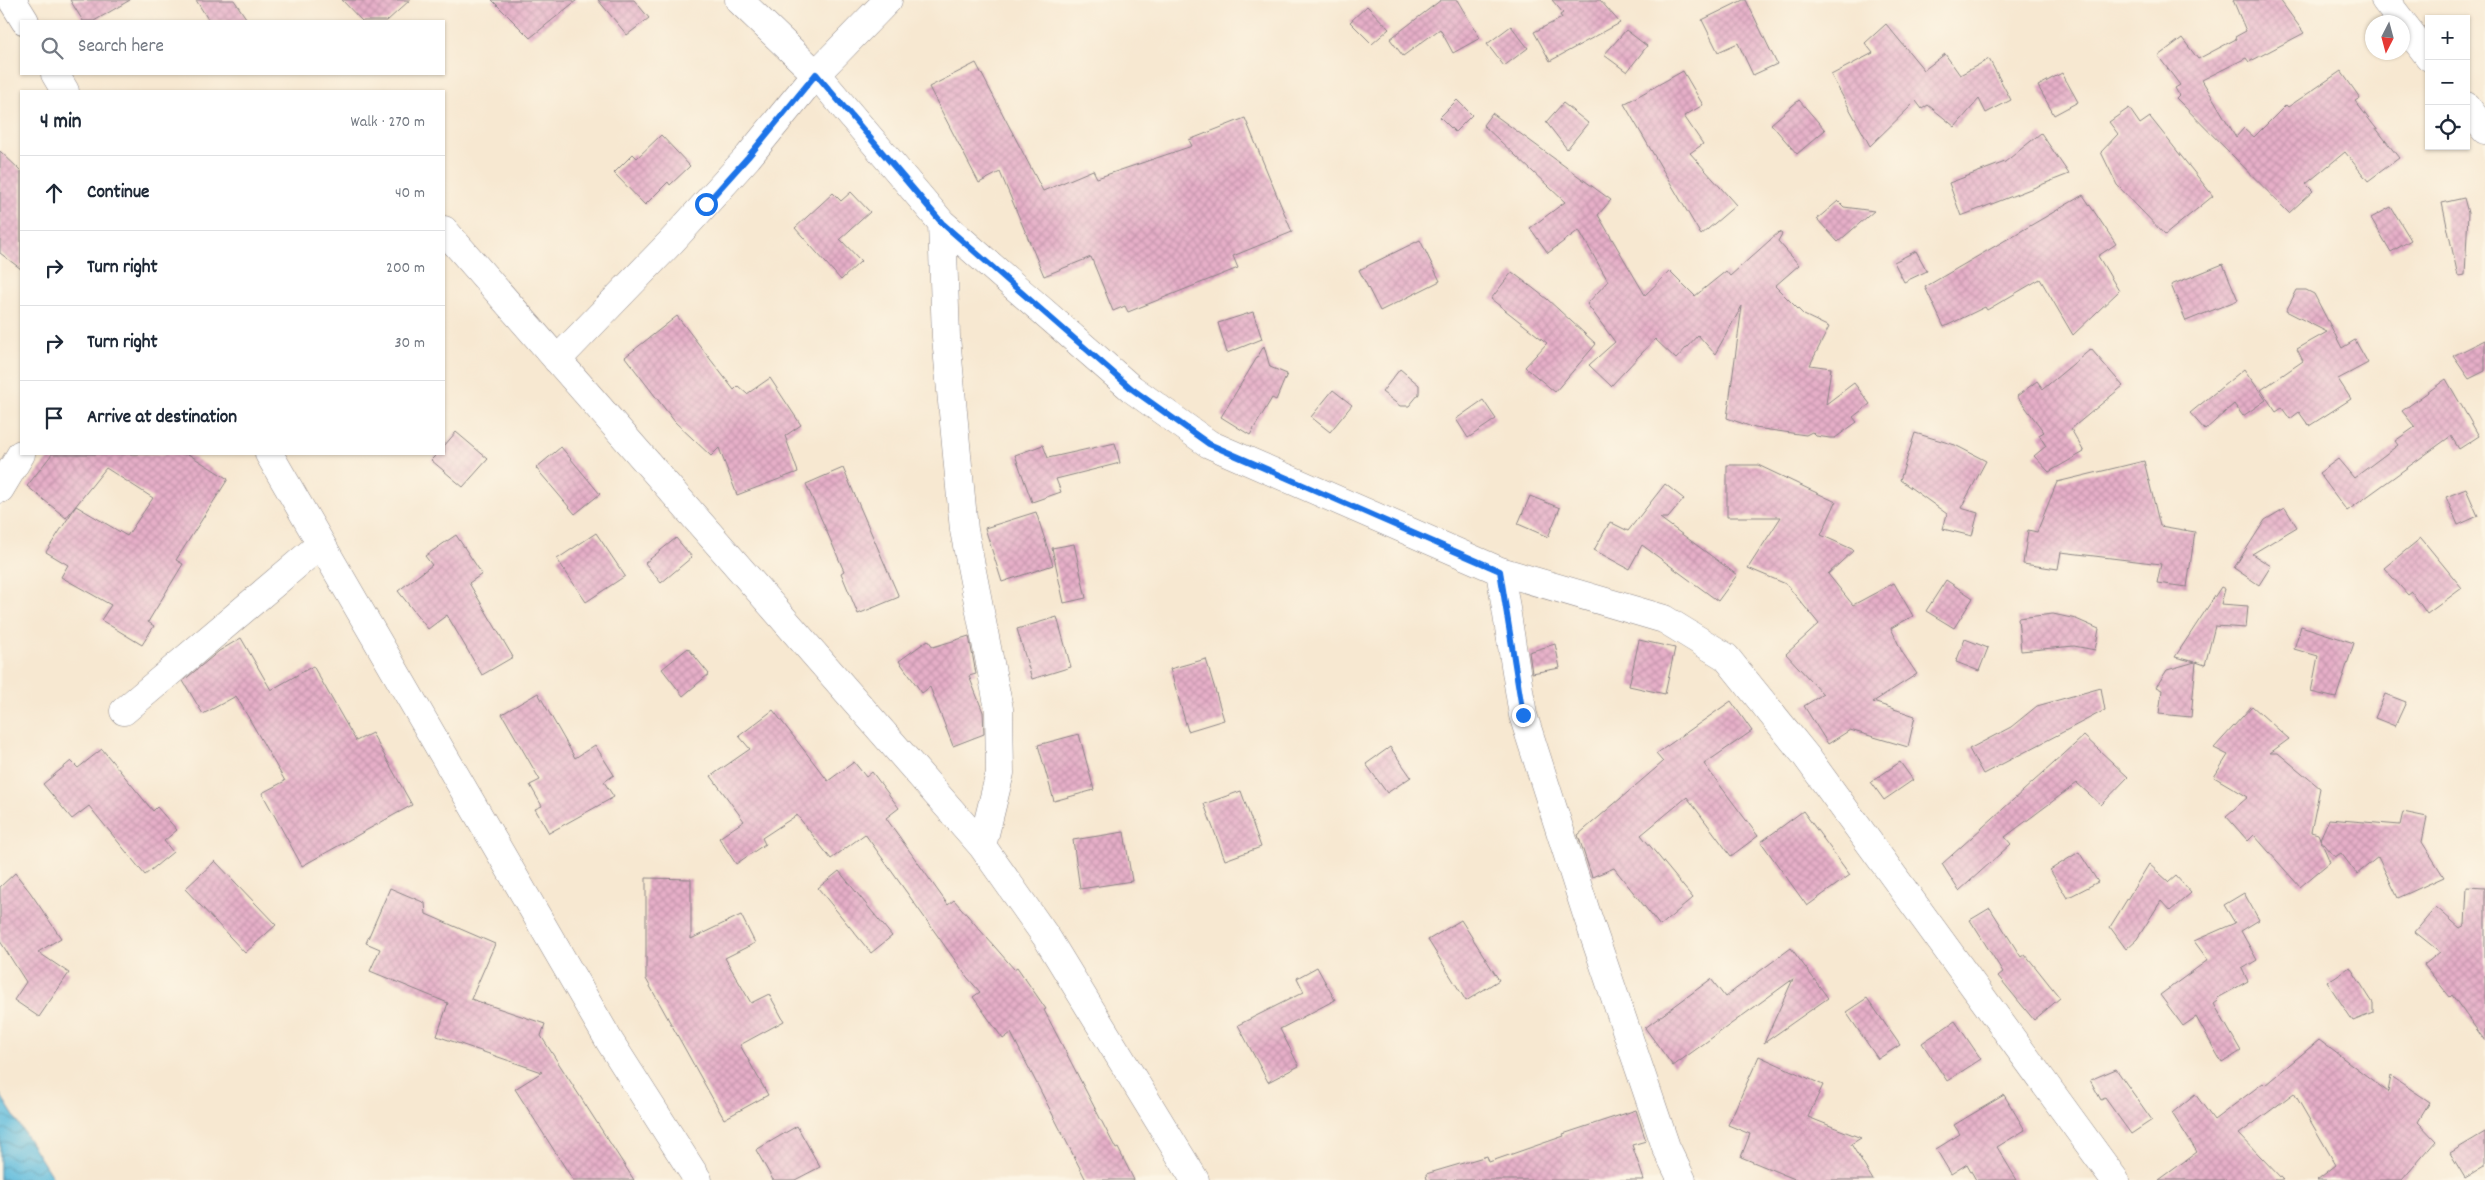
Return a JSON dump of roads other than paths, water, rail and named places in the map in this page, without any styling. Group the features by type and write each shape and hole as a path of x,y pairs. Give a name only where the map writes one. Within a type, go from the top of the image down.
{"street":[{"path":"12,0 23,20"},
{"path":"739,0 816,74 942,223 1132,389 1209,444 1500,571 1664,619 1726,657 1806,756 2115,1180"},
{"path":"556,360 706,204 748,157 816,74 888,0"},
{"path":"2385,0 2425,52"},
{"path":"56,75 64,90"},
{"path":"2470,111 2485,130"},
{"path":"942,223 946,337 964,530 999,709 1000,773 982,846"},
{"path":"445,231 982,846 1047,938 1195,1180"},
{"path":"0,488 21,455"},
{"path":"270,455 610,1042 698,1180"},
{"path":"124,711 321,544"},
{"path":"1500,571 1523,715 1592,930 1666,1146 1682,1180"}],"water":[{"path":"0,1094 54,1180 0,1180"}]}
